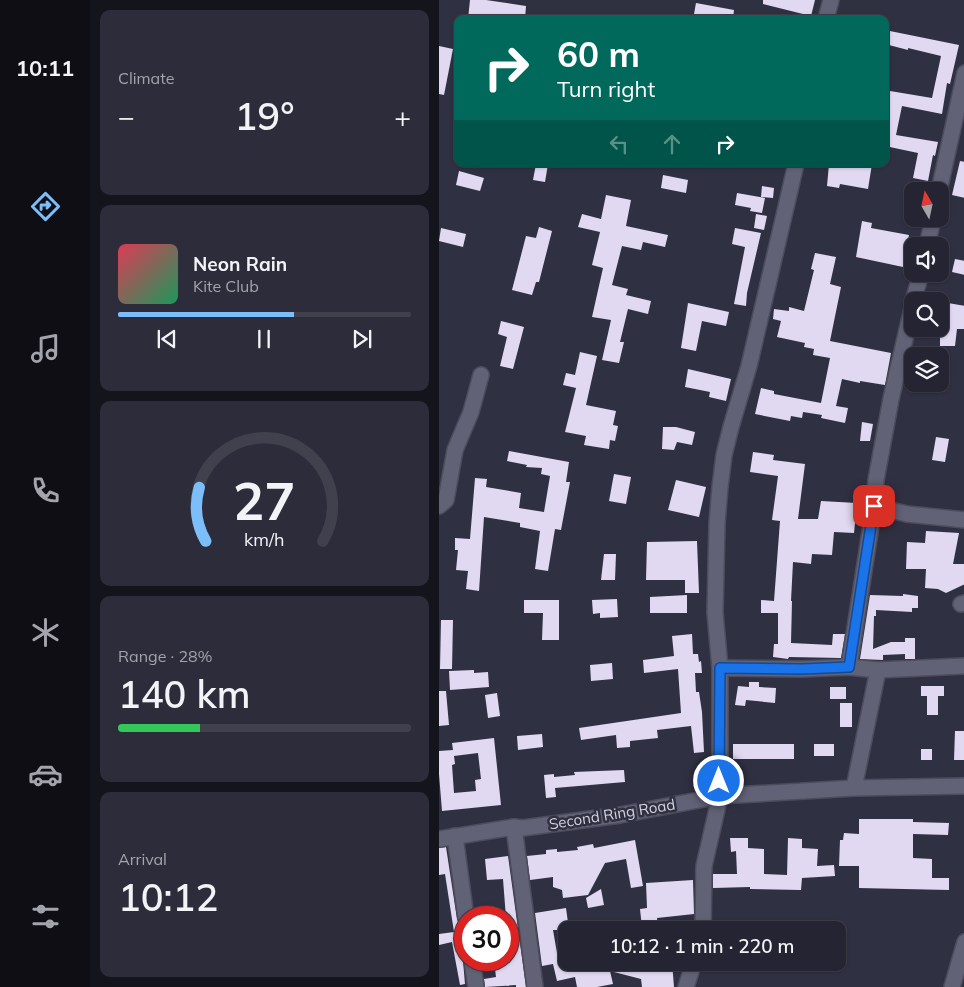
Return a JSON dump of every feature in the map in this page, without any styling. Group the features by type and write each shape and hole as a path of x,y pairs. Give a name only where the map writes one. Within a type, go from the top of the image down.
{"street":[{"path":"827,15 831,0"},
{"path":"941,182 964,73"},
{"path":"703,921 704,866 720,796 720,668 715,603 717,523 724,455 749,366 795,167"},
{"path":"849,667 874,506 876,480 891,399 905,337"},
{"path":"439,506 446,500 455,450 471,412 481,375"},
{"path":"874,506 907,514 964,520"},
{"path":"720,668 802,669 849,667 878,670 964,666"},
{"path":"854,788 878,670"},
{"name":"Second Ring Road","path":"439,838 620,815 720,796 854,788 964,786"},
{"path":"515,827 535,987"},
{"path":"455,836 464,906"},
{"path":"952,987 964,942"},
{"path":"474,971 476,987"},
{"path":"686,987 691,971"}],"building":[{"path":"470,0 486,0 526,6 525,15 468,15"},
{"path":"763,0 815,0 811,15 763,4"},
{"path":"696,3 734,10 733,15 694,14"},
{"path":"889,31 959,45 950,84 947,83 942,114 902,106 896,135 938,142 935,156 933,155 928,181 913,178 918,153 889,147 890,91 932,98 941,56 908,48 908,50 889,45"},
{"path":"439,46 453,49 444,95 439,94"},
{"path":"960,161 965,162 965,198 952,195"},
{"path":"535,167 548,167 545,182 533,180"},
{"path":"829,167 872,167 868,189 840,184 839,188 827,186"},
{"path":"459,171 484,178 480,191 456,185"},
{"path":"663,175 688,180 686,193 661,188"},
{"path":"762,186 774,188 773,198 761,197"},
{"path":"737,193 765,198 762,213 750,211 751,208 735,205"},
{"path":"606,195 631,200 626,226 668,235 665,247 643,242 641,250 622,246 612,285 628,289 626,295 651,301 648,314 628,309 620,342 624,342 619,363 602,360 611,320 592,317 603,268 592,265 600,232 578,227 582,214 601,219"},
{"path":"756,214 767,216 764,230 754,228"},
{"path":"862,221 872,223 871,228 909,235 909,237 904,237 903,267 856,257"},
{"path":"539,227 552,231 539,282 536,282 532,295 512,290 526,236 536,238"},
{"path":"441,228 466,234 463,247 439,241"},
{"path":"735,228 761,233 747,293 746,306 734,304 745,247 732,244"},
{"path":"815,253 836,257 830,284 841,287 830,341 891,353 885,385 842,379 836,406 848,408 845,423 821,418 822,415 803,412 802,418 791,416 790,421 755,414 761,388 774,391 774,394 821,403 830,358 813,355 814,349 804,347 805,343 777,337 781,321 773,319 774,309 789,311 789,307 804,311 814,270 811,269"},
{"path":"955,259 965,261 965,275 952,272"},
{"path":"688,303 729,312 726,326 702,321 696,351 681,348"},
{"path":"949,303 965,306 965,329 957,329 955,346 940,346 940,337 949,337"},
{"path":"501,321 524,327 513,369 500,366 507,337 498,334"},
{"path":"580,352 597,356 586,405 616,411 613,425 618,426 615,441 610,440 609,449 584,445 586,436 565,432 576,388 563,385 566,373 575,375"},
{"path":"688,369 731,379 726,401 709,397 710,392 685,387"},
{"path":"862,422 873,424 870,441 860,441"},
{"path":"663,427 676,427 695,432 692,445 677,442 674,450 662,449"},
{"path":"936,437 949,439 945,462 932,460"},
{"path":"509,451 569,462 566,482 570,482 561,530 555,529 548,571 535,569 540,531 520,527 520,523 484,517 479,591 466,589 468,571 456,570 458,550 455,550 455,538 470,539 475,478 487,479 486,487 521,493 519,508 544,512 550,476 541,474 542,468 526,467 527,465 507,461"},
{"path":"753,452 774,455 773,460 805,464 798,519 818,519 821,501 857,503 854,533 834,532 832,555 812,554 811,564 793,562 791,643 832,645 833,634 845,634 841,658 789,657 788,659 773,657 774,644 778,644 778,613 761,613 761,600 774,601 780,521 772,520 778,476 750,472"},
{"path":"614,474 631,477 626,504 609,501"},
{"path":"676,480 706,487 699,517 668,510"},
{"path":"926,531 959,533 953,564 965,564 965,584 946,593 938,589 925,588 926,569 906,569 907,542 925,543"},
{"path":"697,541 699,593 685,593 685,580 646,580 647,542"},
{"path":"604,554 616,554 615,580 601,580"},
{"path":"903,594 918,596 918,608 912,608 912,612 876,610 876,616 874,616 873,649 891,642 905,642 905,638 915,638 915,659 905,659 905,654 883,655 883,660 860,659 870,595 903,596"},
{"path":"687,595 687,613 650,613 650,597"},
{"path":"617,599 618,617 600,618 600,613 593,614 592,600"},
{"path":"524,600 559,600 559,640 542,640 543,613 524,613"},
{"path":"441,620 453,620 452,669 440,669"},
{"path":"692,634 693,654 698,654 699,662 701,661 702,673 695,673 696,692 699,692 702,712 704,752 694,753 691,726 657,730 658,738 630,741 630,747 617,748 616,735 581,740 579,728 681,713 678,669 644,673 643,660 674,656 672,636"},
{"path":"612,663 613,679 591,681 590,665"},
{"path":"474,670 474,673 488,672 489,687 450,690 449,671"},
{"path":"749,682 759,682 759,687 776,688 775,703 746,700 745,706 735,705 738,686 749,687"},
{"path":"921,686 944,686 944,696 938,696 938,715 927,715 927,696 921,696"},
{"path":"830,687 846,687 846,699 830,699"},
{"path":"439,691 446,691 449,725 439,726"},
{"path":"497,693 500,716 488,718 485,695"},
{"path":"840,703 852,703 852,727 840,727"},
{"path":"955,731 965,731 965,760 954,760"},
{"path":"542,734 543,747 518,750 517,736"},
{"path":"494,738 501,805 442,811 439,751 453,750 452,743","holes":["478,753 481,779 475,780 476,791 454,793 452,765 455,764 454,756"]},
{"path":"733,744 794,744 794,759 733,759"},
{"path":"814,744 834,744 834,756 814,756"},
{"path":"921,749 932,749 932,760 921,760"},
{"path":"624,770 625,782 555,788 556,797 546,798 544,775 554,774 554,777 575,775 574,772"},
{"path":"859,819 913,819 913,822 949,823 948,835 913,834 913,858 932,859 932,878 949,878 949,890 859,888 859,866 839,866 840,840 843,840 844,833 859,834"},
{"path":"730,838 748,838 748,848 764,849 764,874 787,875 788,838 802,839 802,848 818,849 817,866 834,865 835,876 802,878 801,890 750,889 750,887 713,888 713,874 737,874 736,851 731,852"},
{"path":"635,840 643,886 631,888 626,859 605,863 588,895 563,898 562,890 553,887 553,877 530,880 527,856 546,854 546,850 557,849 557,852 578,850 577,847 593,844 594,848"},
{"path":"446,847 455,906 454,932 445,874 439,875 439,848"},
{"path":"508,856 515,906 505,906 503,879 487,880 485,859"},
{"path":"693,880 694,914 657,918 657,921 641,921 640,909 647,908 646,883"},
{"path":"601,889 604,905 588,908 586,898"},
{"path":"566,908 568,921 558,921 558,930 553,930 558,953 558,971 610,971 613,984 597,987 577,987 575,977 557,981 553,964 542,966 535,913"},
{"path":"454,932 454,953 452,942 439,945 439,934"},
{"path":"519,936 526,987 516,987 516,985 485,987 484,979 496,977 495,971 519,971"},
{"path":"457,971 464,971 465,984 460,985"},
{"path":"610,971 673,971 674,987 642,987 641,979"}],"route":[{"path":"719,781 720,668 802,669 849,667 874,506"}]}
